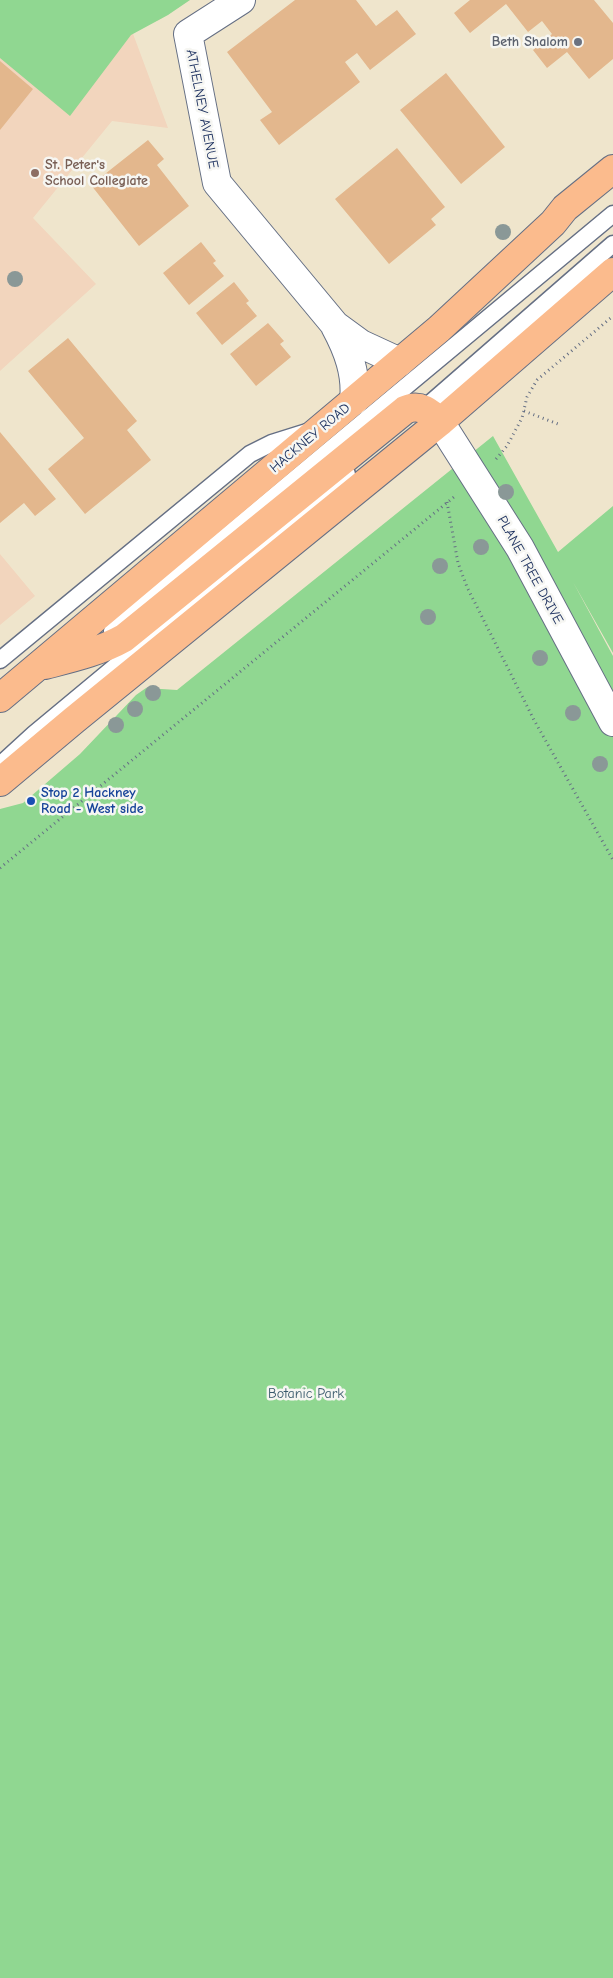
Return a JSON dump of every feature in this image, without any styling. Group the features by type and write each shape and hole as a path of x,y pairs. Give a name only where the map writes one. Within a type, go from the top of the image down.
{"highway":[{"name":"HACKNEY ROAD","path":"0,698 439,329 553,223 565,208 613,169"},
{"path":"0,782 432,416 613,272"},
{"path":"39,666 84,655 124,638 400,413 414,407 432,416"}],"street":[{"name":"ATHELNEY AVENUE","path":"241,0 188,34 217,183 335,325 346,347 353,371 354,401"},
{"name":"ATHELNEY AVENUE","path":"335,325 361,344 400,362"},
{"name":"PLANE TREE DRIVE","path":"432,416 476,478 520,548 613,722"}],"lane":[{"path":"84,655 169,582 613,214"},
{"path":"0,766 34,734 432,416 613,244"},
{"path":"0,660 250,454 272,443 324,426"}],"path":[{"path":"0,868 476,478 507,446 522,418 528,397 537,380 613,316"},
{"path":"524,411 558,424"},
{"path":"447,502 458,563 468,588 534,720 613,860"}],"shaded area":[{"name":"St. Peter's School Collegiate","path":"0,0 190,0 159,20 132,31 168,128 112,121 33,218 96,284 0,371"},
{"path":"0,554 35,596 0,625"}],"green space":[{"path":"0,0 190,0 168,15 131,35 70,116 0,58"},
{"name":"Botanic Park","path":"493,436 558,552 613,506 613,653 573,582 613,656 613,1978 0,1978 0,809 23,803 80,754 136,695 146,688 177,690"}],"building":[{"path":"295,0 356,0 376,26 397,10 416,34 370,70 357,53 345,62 360,82 279,145 260,120 272,112 227,52"},
{"name":"Beth Shalom","path":"470,0 594,0 613,23 613,59 589,79 567,52 547,68 533,50 552,34 542,21 528,32 506,4 470,33 454,13"},
{"path":"0,61 33,89 0,130"},
{"path":"446,73 505,147 461,184 400,110"},
{"path":"148,140 164,159 157,165 189,206 139,246 91,185"},
{"path":"397,148 445,207 431,219 436,225 389,264 335,199"},
{"path":"201,242 216,261 213,263 224,276 189,305 163,273"},
{"path":"234,282 249,301 246,303 257,316 222,345 196,313"},
{"path":"268,323 284,341 280,344 291,357 256,386 230,354"},
{"path":"68,338 137,421 127,430 151,460 85,514 48,469 84,438 28,371"},
{"path":"0,432 56,499 35,516 24,503 0,523"}],"place":[{"name":"Beth Shalom","path":"578,42"},
{"name":"St. Peter's School Collegiate","path":"35,173"},
{"name":"Stop 2 Hackney Road - West side","path":"31,801"}]}
